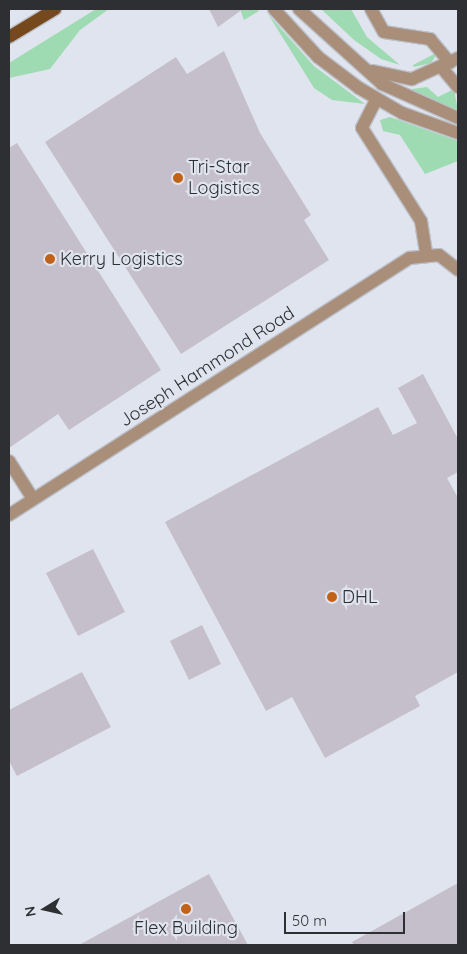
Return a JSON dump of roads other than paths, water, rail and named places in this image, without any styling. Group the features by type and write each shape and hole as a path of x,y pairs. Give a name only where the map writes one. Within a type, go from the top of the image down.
{"main road":[{"path":"9,37 55,9"}],"street":[{"path":"274,9 318,57 376,100 458,133"},
{"path":"299,9 349,57 390,89 458,118"},
{"path":"371,9 384,32 430,40 450,63 458,87"},
{"path":"349,57 376,73 402,80 450,63"},
{"path":"376,100 362,128 421,221 426,254 446,259 458,270"},
{"name":"Joseph Hammond Road","path":"9,515 381,275 426,254"},
{"path":"9,461 34,499"}],"place":[{"name":"Tri-Star Logistics","path":"178,178"},
{"name":"Kerry Logistics","path":"50,259"},
{"name":"DHL","path":"332,597"},
{"name":"Flex Building","path":"186,909"}]}
